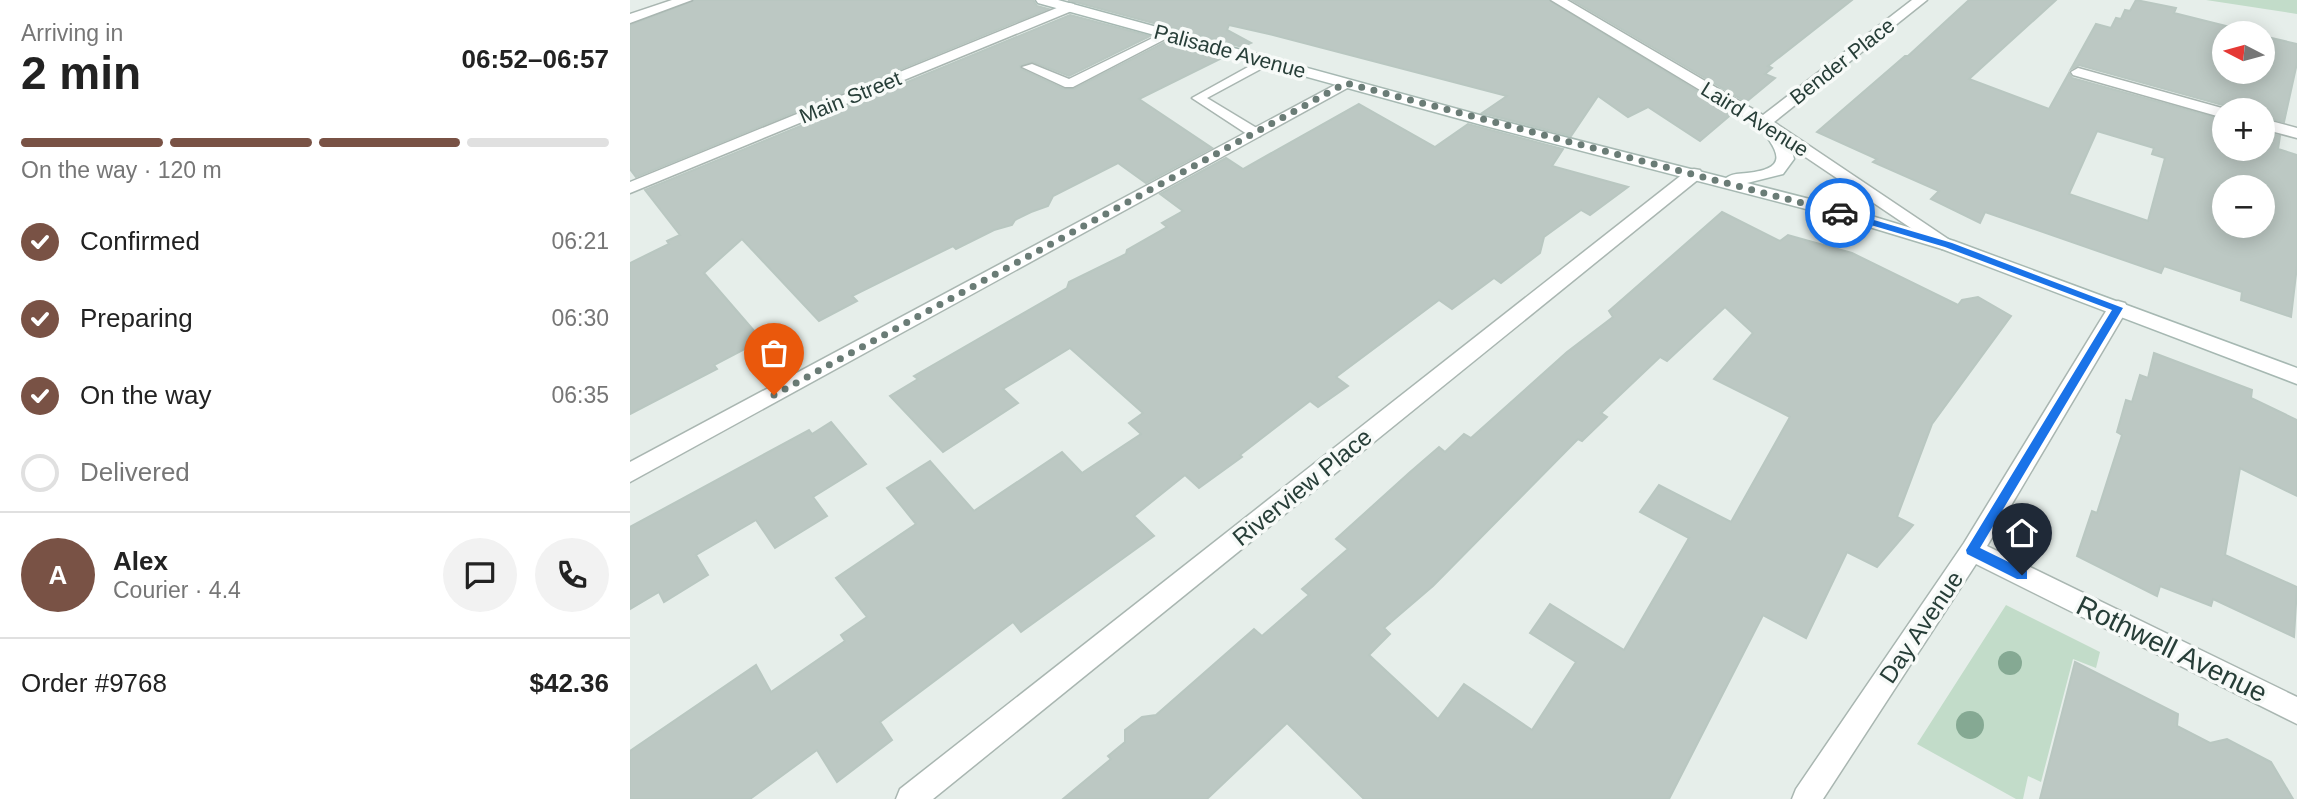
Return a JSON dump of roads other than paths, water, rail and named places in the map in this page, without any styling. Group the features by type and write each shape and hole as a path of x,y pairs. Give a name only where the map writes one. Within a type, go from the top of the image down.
{"street":[{"path":"630,19 685,0"},
{"name":"Laird Avenue","path":"1558,0 1764,122 1948,245"},
{"name":"Bender Place","path":"1764,122 1916,1"},
{"name":"Palisade Avenue","path":"1054,2 1948,245 2297,376"},
{"name":"Main Street","path":"630,188 1054,2"},
{"path":"2078,72 2212,110"},
{"path":"630,473 1346,83"},
{"path":"1718,181 1769,175 1779,170 1785,162 1784,150 1764,122"},
{"path":"2275,128 2297,134"},
{"name":"Riverview Place","path":"910,799 1694,174"},
{"name":"Day Avenue","path":"1806,799 1972,550 2118,308"},
{"name":"Rothwell Avenue","path":"1972,550 2297,711"}],"lane":[{"path":"1028,67 1069,84 1167,34"},
{"path":"1255,133 1198,98 1266,61"}]}
